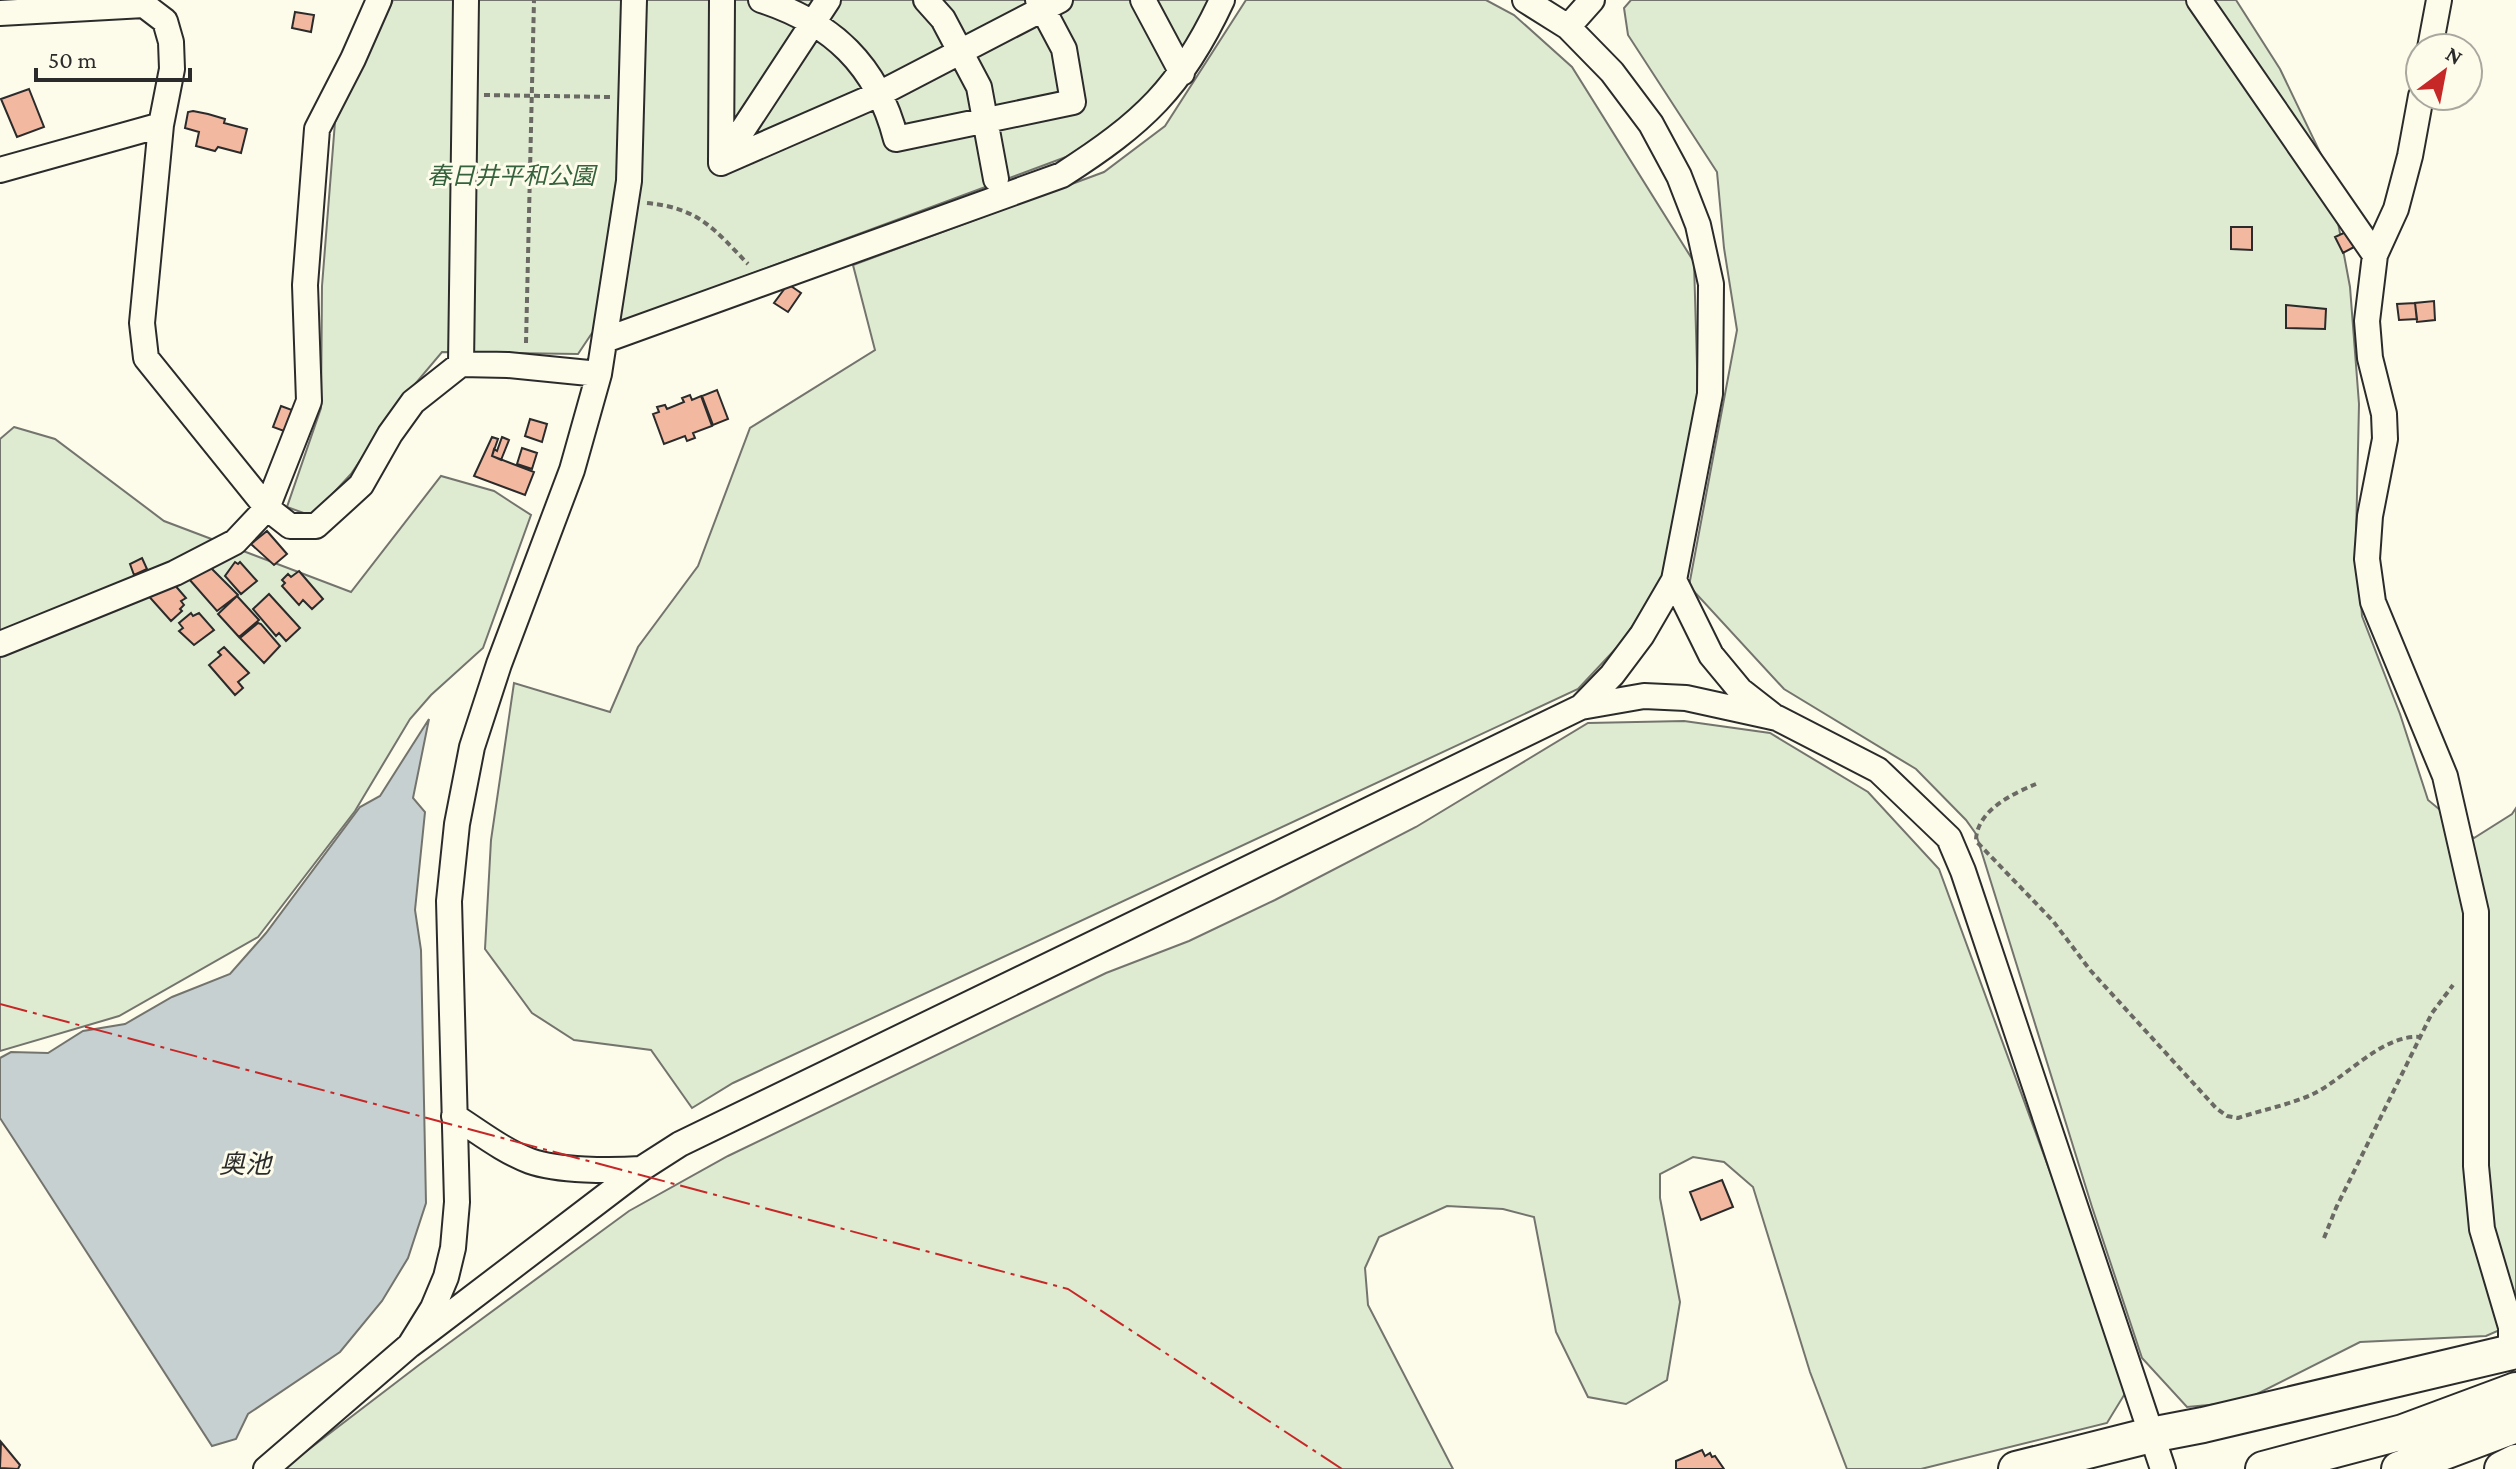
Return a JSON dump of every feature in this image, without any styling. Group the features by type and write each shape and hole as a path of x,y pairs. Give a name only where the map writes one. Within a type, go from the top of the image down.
{"highway":[{"path":"2016,1469 2157,1452 2203,1425 2514,1338"},
{"path":"2263,1469 2403,1432 2516,1390"},
{"path":"2399,1469 2516,1425"},
{"path":"2502,1469 2516,1462"}],"street":[{"path":"0,644 175,573 235,542 267,508 309,401 305,285 317,129 379,0"},
{"path":"461,364 466,0"},
{"path":"410,1345 433,1308 446,1277 453,1248 457,1202 449,901 457,824 472,747 499,664 572,470 599,374 629,181 634,0"},
{"path":"721,163 722,0"},
{"path":"721,163 879,94 960,53 1047,3 1064,49 1073,102 896,139 890,116 879,94 868,72 837,38 793,10 761,0"},
{"path":"721,163 828,0"},
{"path":"926,0 943,19 979,87 996,179"},
{"path":"1143,0 1182,73"},
{"path":"605,340 1062,175 1140,120 1182,73 1210,27 1222,0"},
{"path":"1525,0 1568,27 1612,72 1651,124 1679,176 1698,225 1711,284 1710,394 1674,580 1642,635 1612,675 1581,707"},
{"path":"1568,27 1592,0"},
{"path":"2199,0 2375,255"},
{"path":"2433,32 2439,0"},
{"path":"0,13 144,5 165,21 171,42 172,69 161,125 142,323 146,358 267,508 290,526 316,526 361,485 390,434 413,402 461,364 599,374"},
{"path":"2418,112 2396,209 2375,255 2367,321 2370,358 2384,414 2385,439 2370,516 2367,559 2373,602 2445,776 2476,912 2476,1166 2482,1229 2514,1338"},
{"path":"0,170 161,125"},
{"path":"1674,580 1711,655 1740,690 1777,718 1878,770 1949,838 1963,871 2157,1452"},
{"path":"266,1469 410,1345 641,1169 694,1137 1581,707 1644,696 1686,698 1777,718"},
{"path":"454,1116 531,1161 601,1172 641,1169"}],"path":[{"path":"526,343 534,0"},
{"path":"465,95 617,97"},
{"path":"640,203 676,206 700,220 754,270"},
{"path":"2036,784 2016,792 1982,818 1976,829 1976,841 2053,921 2090,970 2216,1108 2227,1116 2238,1118 2312,1095 2379,1051 2408,1036 2420,1037"},
{"path":"2324,1238 2432,1013 2454,984 2478,975"}],"green space":[{"name":"春日井平和公園","path":"393,0 1208,0 1183,49 1150,90 1112,126 1066,157 592,333 578,354 442,352 399,403 351,474 312,516 287,507 321,408 322,286 335,122"},
{"path":"1246,0 1486,0 1514,15 1572,67 1694,262 1698,400 1661,582 1622,642 1578,689 733,1083 692,1108 651,1050 574,1040 532,1013 485,949 491,840 514,683 610,712 638,647 698,566 750,428 875,350 853,265 1104,172 1165,126"},
{"path":"1631,0 2236,0 2280,69 2328,169 2350,287 2359,404 2356,539 2362,616 2400,714 2428,800 2474,838 2512,814 2516,808 2516,1323 2486,1336 2360,1342 2241,1402 2187,1407 2142,1358 1976,834 1916,769 1784,689 1689,586 1737,330 1724,248 1717,172 1628,35 1624,8"},
{"path":"14,427 55,439 164,521 351,592 441,476 494,491 531,515 483,648 431,695 410,719 355,811 258,937 119,1016 0,1051 0,439"},
{"path":"1684,721 1770,733 1868,792 1939,869 2129,1387 2107,1423 1921,1469 1847,1469 1810,1372 1753,1187 1724,1162 1693,1157 1660,1174 1660,1198 1680,1302 1667,1380 1626,1404 1588,1397 1556,1332 1534,1217 1503,1209 1447,1206 1379,1237 1365,1268 1368,1305 1453,1469 283,1469 629,1211 728,1156 1106,973 1189,941 1275,900 1416,827 1588,723"}],"water":[{"name":"奥池","path":"429,719 413,798 425,812 415,910 421,950 426,1203 408,1258 382,1301 340,1352 248,1414 236,1439 212,1446 0,1118 0,1058 11,1052 48,1053 83,1031 125,1024 172,997 230,974 266,933 360,807 380,796"}],"building":[{"path":"295,12 314,15 311,32 292,28"},
{"path":"29,89 44,127 17,137 1,99"},
{"path":"188,112 225,119 224,123 247,129 241,153 196,146 199,132 185,128"},
{"path":"2231,227 2252,227 2252,250 2231,249"},
{"path":"2348,231 2356,246 2343,253 2335,237"},
{"path":"788,284 801,293 788,312 774,303"},
{"path":"2434,301 2435,320 2417,322 2415,303"},
{"path":"2415,303 2417,319 2399,320 2397,304"},
{"path":"2286,305 2326,309 2325,329 2286,328"},
{"path":"717,390 728,419 713,425 702,396"},
{"path":"690,395 692,400 701,396 712,426 693,433 695,438 687,441 685,436 664,444 653,414 659,412 657,407 665,405 667,409 684,402 682,398"},
{"path":"281,406 292,410 284,431 273,427"},
{"path":"530,419 547,424 542,442 525,436"},
{"path":"492,437 498,439 492,456 534,472 525,495 474,476"},
{"path":"502,437 509,440 501,460 492,456"},
{"path":"522,448 537,453 532,469 517,464"},
{"path":"267,531 287,554 274,565 251,544"},
{"path":"142,558 147,569 134,575 130,564"},
{"path":"235,562 240,562 257,581 241,594 225,576"},
{"path":"207,564 238,595 217,611 189,579"},
{"path":"299,571 323,599 312,609 303,600 299,605 282,586 285,583 282,580 288,574 291,577"},
{"path":"173,583 186,598 181,601 184,605 180,609 182,611 171,621 145,592"},
{"path":"269,594 300,628 286,641 279,633 276,636 253,609"},
{"path":"237,596 259,620 239,637 218,614"},
{"path":"191,613 193,616 199,613 214,630 194,645 179,631 183,628 179,623"},
{"path":"258,623 280,646 264,663 240,638"},
{"path":"224,647 249,673 238,682 243,688 235,695 209,665 221,655 218,652"},
{"path":"1722,1180 1733,1207 1701,1220 1690,1192"},
{"path":"1,1442 20,1465 18,1469 0,1468"},
{"path":"1702,1450 1705,1456 1710,1453 1712,1457 1715,1456 1724,1469 1676,1469 1676,1461"}],"power":[{"path":"0,1004 1068,1289 1342,1469"}]}
